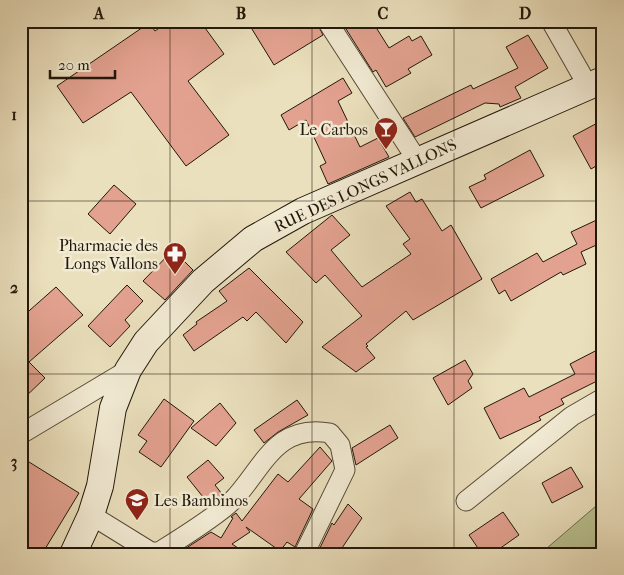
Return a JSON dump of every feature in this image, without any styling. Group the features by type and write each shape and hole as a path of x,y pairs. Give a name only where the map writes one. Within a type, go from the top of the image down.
{"street":[{"path":"327,21 417,160"},
{"path":"551,21 595,83"},
{"name":"RUE DES LONGS VALLONS","path":"73,554 91,515 100,486 113,408 128,370 146,342 203,281 253,239 303,210 595,83"},
{"path":"21,434 128,370"},
{"path":"466,501 572,416 603,398"},
{"path":"91,515 151,552 159,552 232,502 266,457 283,442 301,434 319,431 330,433 340,445 345,470 304,554"}],"green space":[{"path":"603,500 603,554 540,554"}],"building":[{"path":"169,21 200,21 224,54 188,81 229,135 186,166 131,92 83,123 57,86 149,23 155,31"},
{"path":"247,21 316,21 323,35 274,65"},
{"path":"341,21 372,21 389,48 409,36 412,41 421,36 432,55 408,69 411,73 386,87 376,70 373,72"},
{"path":"528,35 548,68 515,87 521,98 500,107 499,104 485,103 415,137 403,118 471,85 473,89 518,68 506,47"},
{"path":"343,78 352,93 338,101 360,147 378,138 389,157 328,184 320,166 326,163 306,120 289,130 281,115"},
{"path":"603,120 603,162 591,169 573,136"},
{"path":"530,150 544,176 481,208 469,187 486,179 484,175"},
{"path":"114,185 136,204 110,234 88,214"},
{"path":"410,192 416,202 422,199 442,231 451,225 482,279 413,320 406,311 366,344 368,346 366,347 375,358 356,372 322,347 362,316 325,275 316,283 286,252 332,215 350,235 331,250 362,287 411,254 403,244 410,239 386,206"},
{"path":"603,217 603,242 581,252 586,264 563,275 561,272 511,301 505,290 499,294 491,279 537,253 543,262 577,244 571,232"},
{"path":"173,250 193,270 165,300 143,281"},
{"path":"249,268 303,322 286,343 256,312 247,321 243,317 194,351 183,335 197,324 196,322 227,301 219,291"},
{"path":"127,285 143,301 125,320 130,326 110,347 88,326"},
{"path":"56,287 83,315 29,362 45,378 21,401 21,318"},
{"path":"603,347 603,378 561,399 564,404 539,417 541,420 500,439 484,408 524,388 529,397 575,374 570,364"},
{"path":"465,360 473,374 468,381 472,388 448,405 433,378"},
{"path":"164,399 194,421 161,467 139,452 147,441 138,435"},
{"path":"297,400 308,415 278,432 264,443 254,430"},
{"path":"220,403 236,423 216,446 191,428"},
{"path":"390,425 398,438 356,465 352,448"},
{"path":"320,447 332,461 299,499 313,509 295,547 287,542 280,551 246,527 250,532 232,544 247,554 177,554 211,532 221,538 233,518 231,517 236,513 242,521 278,474 288,482"},
{"path":"21,457 79,493 42,554 21,554"},
{"path":"208,460 224,478 215,485 222,494 212,503 203,497 187,477"},
{"path":"571,467 583,487 552,503 542,483"},
{"path":"348,504 362,518 338,554 317,554 332,523 334,525"},
{"path":"503,512 519,535 492,554 482,554 469,535"}],"place":[{"name":"Le Carbos","path":"386,150"},
{"name":"Pharmacie des Longs Vallons","path":"175,275"},
{"name":"Les Bambinos","path":"137,521"}]}
